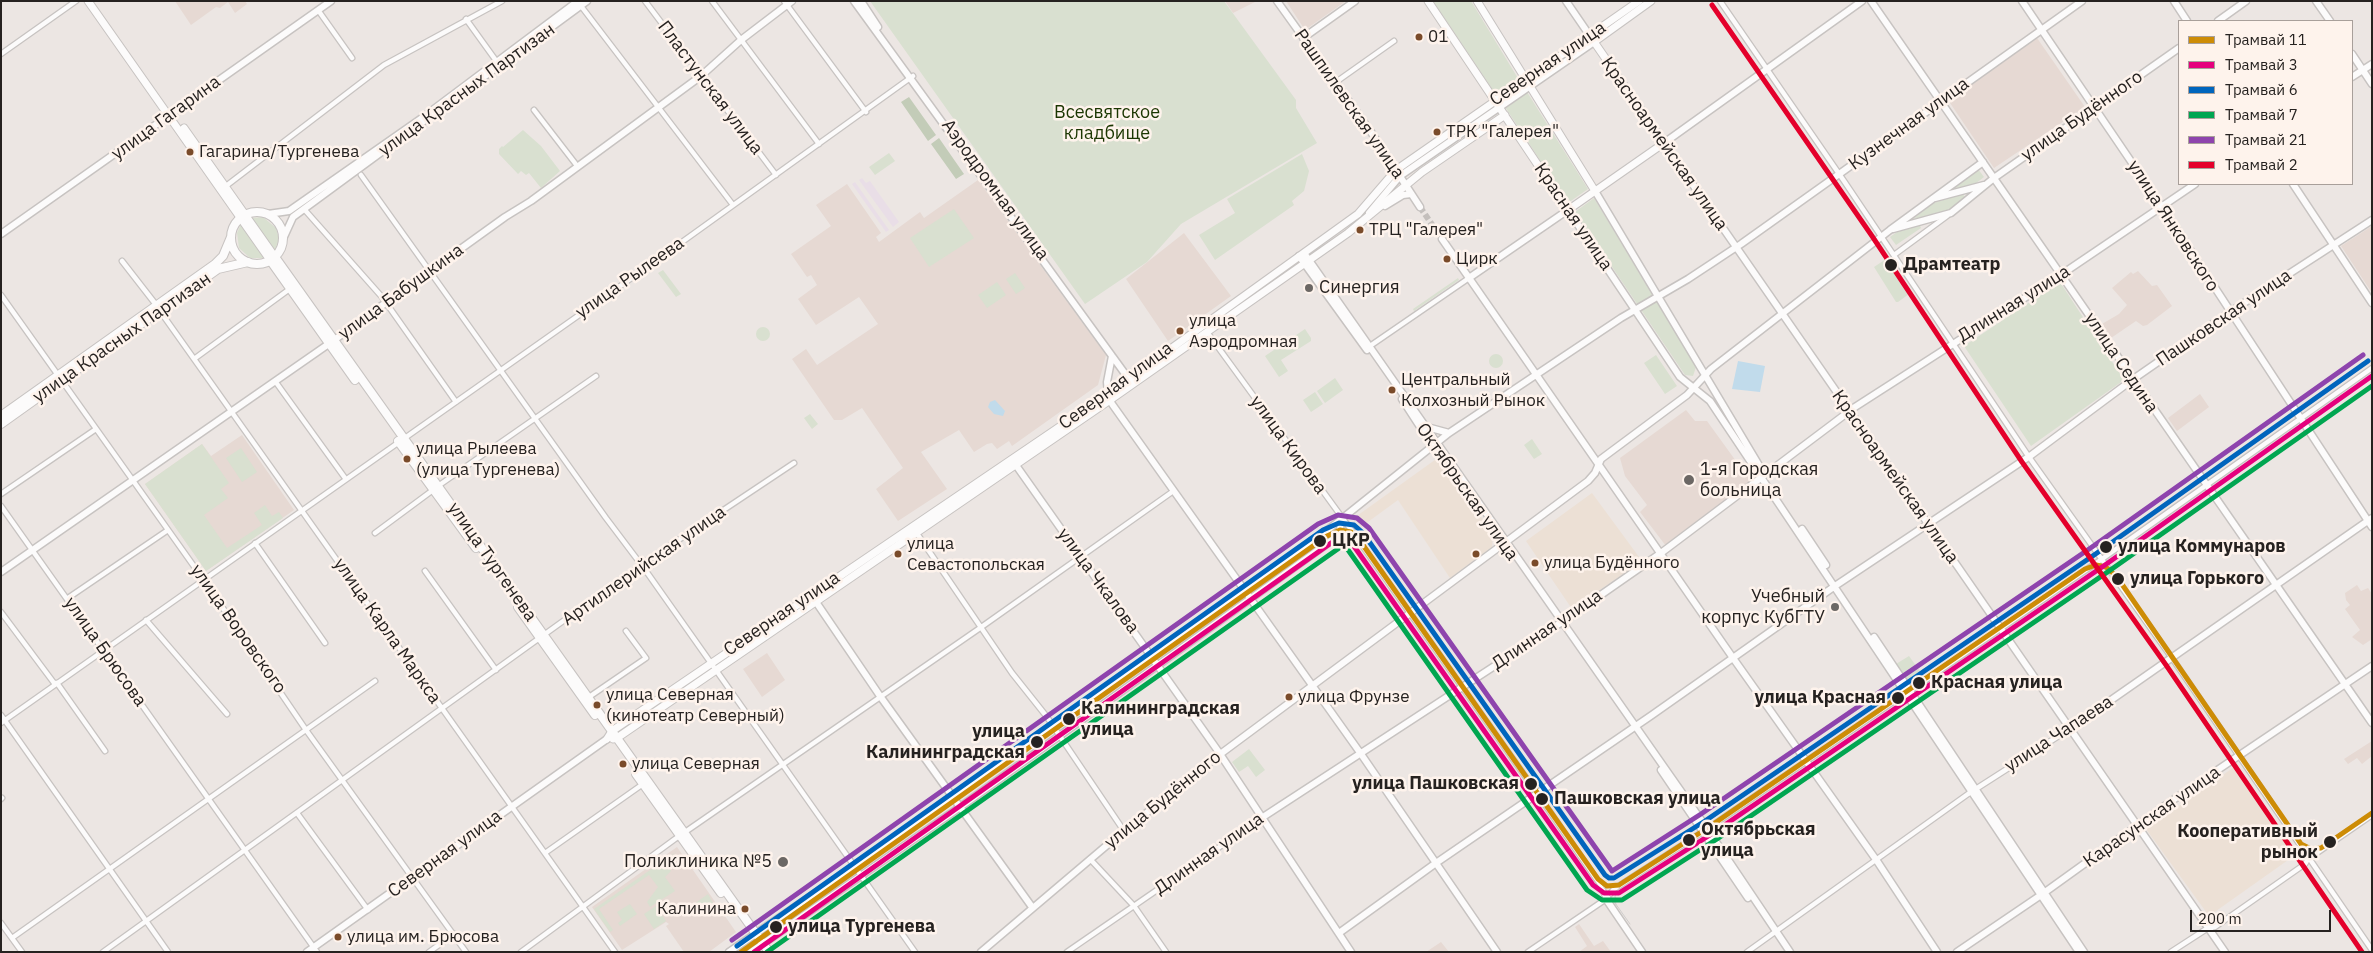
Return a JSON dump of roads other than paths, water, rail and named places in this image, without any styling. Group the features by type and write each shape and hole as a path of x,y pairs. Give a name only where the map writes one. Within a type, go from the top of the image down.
{"highway":[{"path":"243,216 256,212 268,214 280,226 283,238 281,247 273,258"},
{"name":"улица Красных Партизан","path":"158,308 223,256 236,223 243,216"},
{"path":"231,237 234,249 248,262"},
{"name":"улица Красных Партизан","path":"1,424 60,378 158,308 218,269 248,262 259,264 273,258"},
{"name":"улица Тургенева","path":"273,258 291,288 332,342"},
{"name":"улица Тургенева","path":"273,258 761,947 769,952"},
{"name":"улица Красных Партизан","path":"1,416 60,378"},
{"name":"улица Тургенева","path":"542,637 588,697 643,784 682,834"}],"main road":[{"name":"улица Тургенева","path":"88,1 226,186 243,216"},
{"name":"улица Тургенева","path":"94,1 273,258"},
{"name":"Красная улица","path":"1428,1 1568,210"},
{"name":"Красная улица","path":"1477,1 1595,191"},
{"name":"Северная улица","path":"1592,39 1639,1"},
{"name":"Северная улица","path":"612,736 716,670 816,602 868,566 914,530 1109,397 1358,214 1398,173 1497,103 1651,1"},
{"name":"Красноармейская улица","path":"1592,39 1664,143"},
{"name":"Северная улица","path":"1131,380 1207,332 1307,262 1381,208 1406,185 1505,116"},
{"path":"1568,210 1664,143"},
{"name":"Северная улица","path":"612,736 711,663 863,559 914,530"},
{"path":"863,559 868,566"}],"street":[{"path":"1,54 76,1"},
{"name":"улица Гагарина","path":"1,234 331,1"},
{"path":"226,186 384,65 502,1"},
{"name":"улица Красных Партизан","path":"268,214 289,212 579,4 587,1"},
{"name":"Пластунская улица","path":"645,1 776,175"},
{"path":"712,1 819,144"},
{"name":"Аэродромная улица","path":"854,1 1131,380"},
{"name":"Аэродромная улица","path":"860,1 911,77 1131,380"},
{"name":"Рашпилевская улица","path":"1277,1 1336,82 1420,207"},
{"path":"1303,38 1355,1"},
{"name":"Красноармейская улица","path":"1566,1 1592,39"},
{"path":"1720,1 1882,236 2029,457 2172,658 2372,950"},
{"path":"1664,143 1862,1"},
{"name":"улица Седина","path":"1871,1 2372,724"},
{"name":"улица Янковского","path":"2022,1 2162,206 2301,420 2371,522"},
{"name":"Кузнечная улица","path":"729,952 855,866 1244,590 1449,434 1634,309 1659,297 1736,247 2082,1"},
{"path":"2174,1 2186,20"},
{"path":"2219,20 2246,1"},
{"path":"2316,1 2329,20"},
{"path":"787,3 866,112"},
{"name":"улица Бабушкина","path":"1,572 132,479 332,342 578,167 701,76 741,40 787,3"},
{"path":"579,4 733,205"},
{"name":"улица Красных Партизан","path":"283,238 290,221 304,209 579,4"},
{"path":"318,10 352,58"},
{"path":"466,19 498,62"},
{"path":"1336,82 1394,41"},
{"name":"улица Будённого","path":"1894,255 1978,192 1984,185 2178,49"},
{"path":"2353,56 2372,84"},
{"path":"2353,76 2372,64"},
{"name":"улица Рылеева","path":"3,721 866,112 911,77"},
{"path":"534,110 578,167"},
{"name":"Красноармейская улица","path":"1664,143 2225,952"},
{"name":"улица Будённого","path":"981,952 1032,907 1220,754 1588,481 1595,473 1598,464 1694,389 1711,369 1882,236 1984,162"},
{"name":"Северная улица","path":"1360,223 1398,173"},
{"path":"361,174 535,419 642,565 915,952"},
{"name":"улица Будённого","path":"1930,200 1984,185"},
{"name":"Длинная улица","path":"1067,952 1263,817 1560,623 1661,553 1850,411 1953,342 2061,275 2194,185"},
{"path":"2294,185 2372,303"},
{"name":"Красная улица","path":"1595,191 1707,376 1763,475"},
{"name":"Северная улица","path":"1381,208 1402,196 1411,194"},
{"path":"304,209 358,268 456,402"},
{"path":"1370,346 1568,210"},
{"name":"Красная улица","path":"1568,210 1680,377 1710,401 1763,475 1973,791 2084,952"},
{"name":"улица Будённого","path":"1890,230 1951,213"},
{"name":"Пашковская улица","path":"1339,933 1536,793 1634,728 1837,585 2029,457 2132,380 2230,312 2372,220"},
{"path":"1921,222 1925,226 1926,232"},
{"path":"1442,239 1733,658 1877,861 1937,952"},
{"name":"Октябрьская улица","path":"1302,254 1706,830 1774,932 1785,952"},
{"name":"улица Карла Маркса","path":"122,261 158,308 615,952"},
{"name":"Октябрьская улица","path":"1307,262 1370,346 1427,427 1435,445"},
{"path":"194,359 291,288"},
{"name":"улица Воровского","path":"1,296 203,579 306,730 466,952"},
{"name":"улица Кирова","path":"1207,332 1357,538 1462,687 1602,887 1606,900 1642,952"},
{"path":"1112,356 1107,382 1109,397 1172,492 1361,754 1497,952"},
{"path":"1528,952 1606,900 1614,889 1706,830 2102,559 2372,368"},
{"path":"375,533 596,376"},
{"path":"275,381 345,478"},
{"path":"1726,424 1733,420"},
{"path":"1427,427 1449,434"},
{"path":"1,494 96,428"},
{"name":"улица Чкалова","path":"1014,462 1220,754 1351,952"},
{"name":"Артиллерийская улица","path":"103,952 642,565 794,463"},
{"path":"521,952 582,905 682,834 784,765 1172,492"},
{"name":"улица Брюсова","path":"1,506 315,949"},
{"path":"1335,538 1340,530 1341,518"},
{"name":"улица Чапаева","path":"1747,952 1973,791 2071,728 2275,585 2371,522"},
{"path":"68,598 168,530"},
{"path":"914,530 980,628 1052,726 1124,831"},
{"path":"751,952 761,947 961,806 1335,538 1350,534 1357,538"},
{"path":"254,543 325,643"},
{"path":"425,571 496,670"},
{"path":"816,602 880,696 1032,907"},
{"path":"1,612 54,683 57,683 105,751"},
{"path":"146,620 227,714"},
{"path":"588,697 646,658 626,631"},
{"name":"Карасунская улица","path":"1957,952 2043,894 2136,826 2372,666"},
{"path":"12,938 375,680"},
{"path":"1,714 3,721 168,952"},
{"name":"Северная улица","path":"307,952 315,949 511,806 612,736"},
{"path":"545,853 643,784"},
{"path":"297,813 368,910"},
{"path":"2171,952 2208,928 2215,926 2305,864 2309,859 2372,814"},
{"path":"1090,859 1134,906 1166,952"},
{"name":"Красная улица","path":"2043,894 2079,952"},
{"path":"1,923 22,952"},
{"name":"Октябрьская улица","path":"1774,932 1790,952"},
{"path":"429,952 454,934"}],"water":[{"path":"1738,361 1765,366 1760,392 1732,389"},
{"path":"995,400 1005,411 1003,416 994,414 988,407 990,402"}],"tunnel":[{"path":"1420,207 1442,239"}],"tram line":[{"name":"2","path":"1712,5 1872,236 2022,462 2166,665 2362,952"},
{"name":"21","path":"732,940 1318,524 1338,515 1357,518 1369,528 1612,871 1701,814 2092,547 2363,355"},
{"name":"6","path":"737,946 1323,530 1339,523 1354,525 1363,533 1605,875 1609,878 1614,878 1705,821 2097,553 2368,361"},
{"name":"3","path":"754,952 1331,543 1341,538 1351,542 1593,885 1604,893 1619,893 1713,833 2105,565 2372,376"},
{"name":"7","path":"767,952 1342,546 1346,547 1587,890 1602,900 1622,900 1717,839 2109,571 2372,386"},
{"name":"11","path":"741,952 1327,536 1340,530 1351,532 1358,538 1598,879 1607,886 1619,885 1709,827 2085,569 2096,565 2106,567 2117,577 2301,844 2311,849 2321,848 2372,813"},
{"path":"1598,879 1630,924"},
{"path":"1616,905 1615,896 1620,887"}],"place":[{"name":"01","path":"1419,37"},
{"name":"ТРК \"Галерея\"","path":"1437,132"},
{"name":"Гагарина/Тургенева","path":"190,152"},
{"name":"ТРЦ \"Галерея\"","path":"1360,230"},
{"name":"Цирк","path":"1447,259"},
{"name":"Драмтеатр","path":"1891,265"},
{"name":"Синергия","path":"1309,288"},
{"name":"улица Аэродромная","path":"1180,331"},
{"name":"Центральный Колхозный Рынок","path":"1392,390"},
{"name":"улица Рылеева (улица Тургенева)","path":"407,459"},
{"name":"1-я Городская больница","path":"1689,480"},
{"name":"ЦКР","path":"1320,541"},
{"name":"улица Коммунаров","path":"2106,547"},
{"name":"улица Севастопольская","path":"898,554"},
{"name":"улица Будённого","path":"1535,563"},
{"name":"улица Горького","path":"2118,579"},
{"name":"Учебный корпус КубГТУ","path":"1835,607"},
{"name":"Красная улица","path":"1919,683"},
{"name":"улица Фрунзе","path":"1289,697"},
{"name":"улица Красная","path":"1898,698"},
{"name":"улица Северная (кинотеатр Северный)","path":"597,705"},
{"name":"Калининградская улица","path":"1069,719"},
{"name":"улица Калининградская","path":"1037,742"},
{"name":"улица Северная","path":"623,764"},
{"name":"улица Пашковская","path":"1531,784"},
{"name":"Пашковская улица","path":"1542,799"},
{"name":"Октябрьская улица","path":"1689,840"},
{"name":"Кооперативный рынок","path":"2330,842"},
{"name":"Поликлиника №5","path":"783,862"},
{"name":"Калинина","path":"745,909"},
{"name":"улица Тургенева","path":"776,927"},
{"name":"улица им. Брюсова","path":"338,937"}],"park label":[{"name":"Всесвятское кладбище","path":"1107,123"}]}
